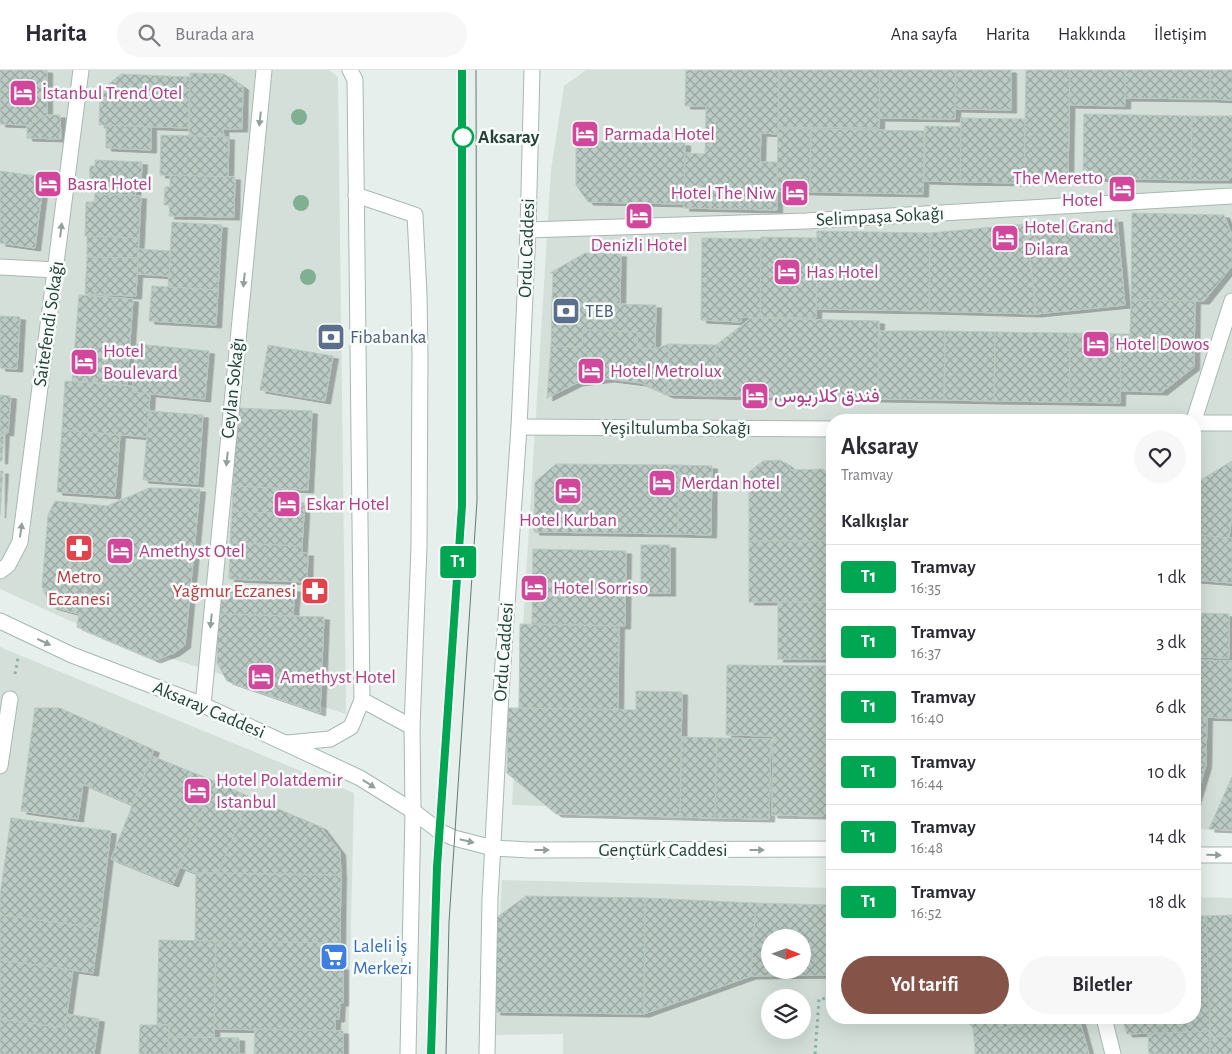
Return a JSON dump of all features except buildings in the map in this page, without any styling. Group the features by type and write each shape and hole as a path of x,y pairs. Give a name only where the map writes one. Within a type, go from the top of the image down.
{"street":[{"name":"Saitefendi Sokağı","path":"0,572 8,565 20,542 82,70"},
{"name":"Ceylan Sokağı","path":"203,705 264,70"},
{"path":"285,743 330,739 350,727 362,700 355,80 350,70"},
{"name":"Ordu Caddesi","path":"487,1054 490,899 501,693 519,428 528,230 532,70"},
{"path":"356,195 416,215 420,356 419,547 412,727 413,811 408,1054"},
{"name":"Selimpaşa Sokağı","path":"528,230 806,221 1232,196"},
{"path":"0,267 56,270"},
{"path":"1196,414 1232,301"},
{"path":"1201,421 1232,423"},
{"name":"Yeşiltulumba Sokağı","path":"519,428 826,429"},
{"name":"Aksaray Caddesi","path":"0,621 72,655 203,705 360,778 413,811 439,831 454,838 493,848"},
{"path":"0,766 10,699"},
{"path":"362,700 412,727"},
{"name":"Gençtürk Caddesi","path":"493,848 529,850 826,849"},
{"path":"1201,855 1232,856"},
{"path":"1106,1024 1113,1054"}],"path":[{"path":"10,699 22,631"},
{"path":"815,1054 819,999 826,998"}],"shaded area":[{"path":"0,70 329,70 338,77 346,714 110,639 0,589"},
{"path":"586,70 1232,70 1232,830 1201,829 1201,414 826,414 826,816 512,805 551,170 564,86"},
{"path":"0,647 354,793 348,1054 0,1054"},
{"path":"502,880 826,888 826,1024 1201,1024 1201,897 1232,898 1232,1054 563,1054 563,1034 493,1035"}],"tram line":[{"path":"431,1054 434,921 439,831 462,506 462,70"},
{"name":"T1","path":"431,1054 434,921 439,831 462,506 462,70"},
{"path":"446,1054 449,922 477,501 476,70"}],"place":[{"name":"İstanbul Trend Otel","path":"23,93"},
{"name":"Parmada Hotel","path":"585,134"},
{"name":"Aksaray","path":"463,137"},
{"name":"Basra Hotel","path":"48,184"},
{"name":"The Meretto Hotel","path":"1122,189"},
{"name":"Hotel The Niw","path":"795,193"},
{"name":"Denizli Hotel","path":"639,216"},
{"name":"Hotel Grand Dilara","path":"1005,238"},
{"name":"Has Hotel","path":"787,272"},
{"name":"TEB","path":"566,311"},
{"name":"Fibabanka","path":"331,337"},
{"name":"Hotel Dowos","path":"1096,344"},
{"name":"Hotel Boulevard","path":"84,362"},
{"name":"Hotel Metrolux","path":"591,371"},
{"name":"فندق كلاريوس","path":"755,396"},
{"name":"Merdan hotel","path":"662,483"},
{"name":"Hotel Kurban","path":"568,491"},
{"name":"Eskar Hotel","path":"287,504"},
{"name":"Metro Eczanesi","path":"79,548"},
{"name":"Amethyst Otel","path":"120,551"},
{"name":"Hotel Sorriso","path":"534,588"},
{"name":"Yağmur Eczanesi","path":"315,591"},
{"name":"Amethyst Hotel","path":"261,677"},
{"name":"Hotel Polatdemir Istanbul","path":"197,791"},
{"name":"Laleli İş Merkezi","path":"334,957"}]}
